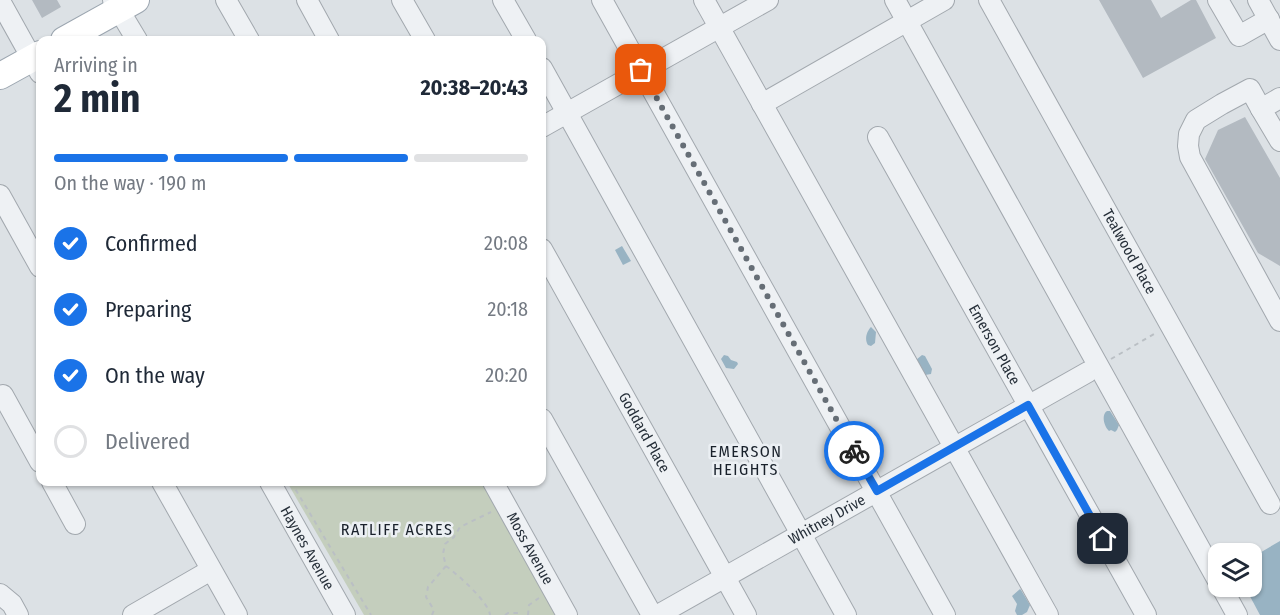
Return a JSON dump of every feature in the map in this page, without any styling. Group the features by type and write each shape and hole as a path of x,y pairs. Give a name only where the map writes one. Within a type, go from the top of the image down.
{"main road":[{"path":"69,36 123,3"},
{"path":"0,76 36,63"}],"street":[{"path":"226,0 247,36"},
{"path":"306,0 327,36"},
{"path":"402,0 423,36"},
{"path":"503,0 524,36"},
{"path":"602,0 945,615"},
{"path":"704,0 1048,615"},
{"path":"546,125 768,0"},
{"path":"895,0 1093,369 1208,565"},
{"path":"762,104 944,0"},
{"name":"Tealwood Place","path":"989,0 1270,504"},
{"path":"1218,0 1239,36 1269,19"},
{"path":"1258,0 1280,40"},
{"path":"0,1 36,59"},
{"path":"123,3 135,36"},
{"path":"546,75 846,615"},
{"path":"1280,141 1250,89 1196,120 1189,134 1188,146 1190,157 1280,321"},
{"path":"1261,109 1280,98"},
{"name":"Emerson Place","path":"878,136 1146,615"},
{"path":"0,195 36,260"},
{"name":"Goddard Place","path":"546,256 746,615"},
{"name":"Whitney Drive","path":"658,615 1093,369"},
{"path":"1,396 36,455"},
{"path":"546,426 652,615"},
{"path":"54,486 75,524"},
{"path":"164,486 237,615"},
{"name":"Haynes Avenue","path":"272,486 345,615"},
{"name":"Moss Avenue","path":"495,486 567,615"},
{"path":"133,615 212,570"},
{"path":"0,594 12,604 18,615"},
{"path":"1227,597 1237,615"}],"path":[{"path":"1093,369 1171,325"},
{"path":"293,486 370,615"},
{"path":"490,615 489,608 480,597 446,566 443,554 445,544 460,528 492,512"},
{"path":"432,615 434,610 426,597 428,587 446,566"},
{"path":"528,615 529,604 539,598"},
{"path":"505,615 508,612 519,612 520,615"}],"green space":[{"path":"289,486 486,486 556,615 364,615"}],"water":[{"path":"622,246 631,261 623,265 615,250"},
{"path":"871,327 876,332 875,343 871,346 868,345 866,338"},
{"path":"724,355 737,362 734,369 726,368 721,359"},
{"path":"922,355 925,356 932,369 931,374 925,375 916,360"},
{"path":"1110,411 1119,425 1115,432 1109,431 1105,424 1104,415"},
{"path":"1280,541 1280,615 1260,615 1250,597 1262,597 1262,552"},
{"path":"1020,589 1030,605 1027,612 1017,615 1015,611 1017,604 1012,596"}],"building":[{"path":"32,0 57,0 61,7 42,18"},
{"path":"1099,0 1151,0 1161,18 1191,0 1196,0 1216,38 1143,78"},
{"path":"1245,117 1280,178 1280,266 1258,253 1205,159 1218,130"}],"way so far":[{"path":"641,70 854,451"}],"district":[{"name":"EMERSON HEIGHTS","path":"746,460"},
{"name":"RATLIFF ACRES","path":"397,529"}],"route":[{"path":"854,451 877,491 1028,405 1103,539"}]}
